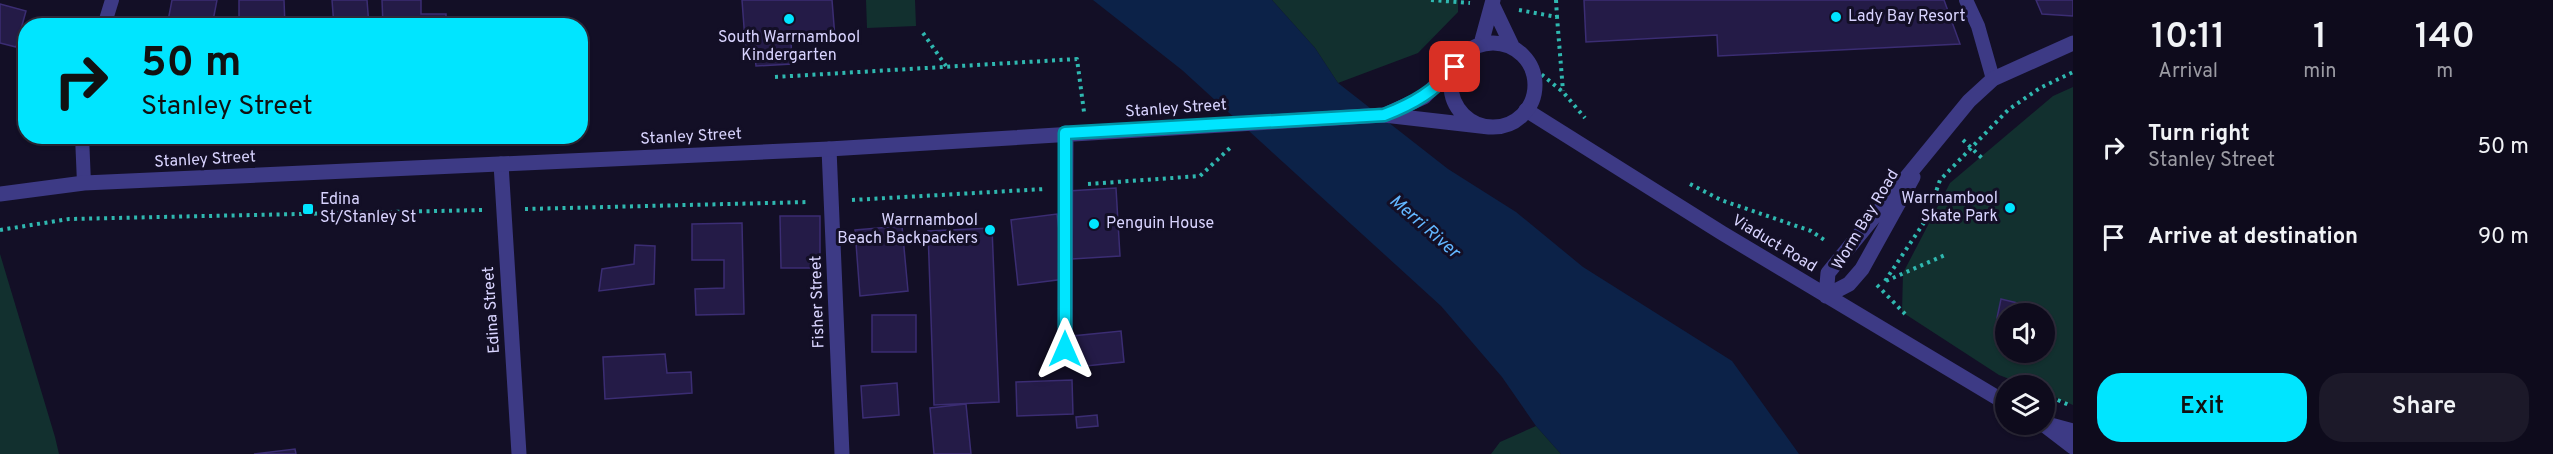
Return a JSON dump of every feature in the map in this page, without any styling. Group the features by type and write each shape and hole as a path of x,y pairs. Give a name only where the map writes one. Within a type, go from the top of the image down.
{"street":[{"path":"1481,44 1492,2"},
{"path":"1492,2 1514,48 1530,65 1535,88 1527,110 1516,120 1503,126 1489,127 1464,116 1456,106 1451,93 1450,79 1455,67 1470,49 1481,44 1492,42 1514,48"},
{"name":"Worm Bay Road","path":"1826,296 1828,273 1969,100 1993,79 2073,44"},
{"name":"Stanley Street","path":"1384,115 1424,97 1455,67"},
{"name":"Viaduct Road","path":"1527,110 1560,133 1826,296 1995,396"},
{"name":"Stanley Street","path":"0,194 84,183 829,149 1384,115 1489,127"},
{"path":"1065,133 1065,349"},
{"name":"Fisher Street","path":"829,149 842,454"},
{"name":"Worm Bay Road","path":"1826,296 1849,284 1862,268 1909,187 1918,163"},
{"name":"Edina Street","path":"501,164 519,454"},
{"path":"2055,427 2073,431"},
{"path":"2055,433 2073,447"}],"lane":[{"path":"106,18 112,0"},
{"path":"1966,0 1978,26 1993,79"},
{"path":"82,144 84,183"}],"path":[{"path":"1431,0 1492,2 1557,18"},
{"path":"1556,0 1563,92"},
{"path":"923,33 947,67"},
{"path":"775,78 1077,59 1087,132"},
{"path":"1530,65 1563,92 1592,126"},
{"path":"1885,281 1928,218 1941,180 2008,110 2040,88 2073,72"},
{"path":"1085,174 1085,185 1200,176 1233,146"},
{"path":"1680,178 1721,200 1811,231 1843,253"},
{"path":"0,230 69,219 831,201 1066,188"},
{"path":"1885,281 1945,255"},
{"path":"1862,268 1885,281"},
{"path":"1862,268 1902,312 1912,318"},
{"path":"2055,399 2073,406"}],"green space":[{"path":"866,0 915,0 916,26 867,28"},
{"path":"1272,0 1458,0 1458,12 1418,53 1338,83 1315,48"},
{"path":"2073,87 2073,405 2055,397 2055,375 1999,375 1902,312 1903,273 1950,183 2053,96"},
{"path":"0,254 55,437 59,454 0,454"},
{"path":"1536,426 1561,454 1491,454 1500,442"}],"water":[{"name":"Merri River","path":"1093,0 1272,0 1315,48 1338,83 1448,169 1516,212 1583,267 1732,361 1799,454 1561,454 1536,426 1502,377 1441,306 1182,70"}],"building":[{"path":"172,0 217,0 214,18 169,18"},
{"path":"239,0 284,0 285,18 239,18"},
{"path":"332,0 367,0 368,18 333,18"},
{"path":"382,0 421,0 421,14 446,14 446,18 383,18"},
{"name":"South Warrnambool Kindergarten","path":"742,0 832,0 835,38 791,41 792,64 756,66 755,56 746,54"},
{"path":"1584,0 1944,0 1960,44 1718,56 1717,35 1586,42"},
{"path":"2036,0 2073,0 2073,16 2042,14"},
{"path":"0,4 26,11 24,18 18,18 16,47 0,43"},
{"name":"Penguin House","path":"1116,188 1120,256 1072,259 1068,191"},
{"path":"1057,214 1065,279 1018,285 1011,220"},
{"path":"780,216 820,216 820,268 781,268"},
{"path":"742,223 744,314 696,315 695,289 724,288 724,260 692,260 692,224"},
{"path":"902,226 908,291 860,296 855,230"},
{"path":"992,228 999,402 934,405 928,231"},
{"path":"635,245 655,246 654,284 599,291 602,269 634,264"},
{"path":"2001,299 2018,303 2000,303"},
{"path":"872,315 916,315 916,352 872,352"},
{"path":"1121,331 1124,362 1076,367 1072,336"},
{"path":"665,354 667,373 691,372 692,393 605,399 603,357"},
{"path":"1072,380 1073,414 1017,416 1016,382"},
{"path":"897,383 899,415 863,418 861,386"},
{"path":"966,404 971,454 934,454 930,408"},
{"path":"1097,415 1098,426 1077,428 1076,417"},
{"path":"295,449 296,454 254,454"}],"place":[{"name":"Lady Bay Resort","path":"1836,17"},
{"name":"South Warrnambool Kindergarten","path":"789,19"},
{"name":"Warrnambool Skate Park","path":"2010,208"},
{"name":"Edina St/Stanley St","path":"308,209"},
{"name":"Penguin House","path":"1094,224"},
{"name":"Warrnambool Beach Backpackers","path":"990,230"}],"route":[{"path":"1065,349 1065,133 1384,115 1424,97 1455,67"}]}
